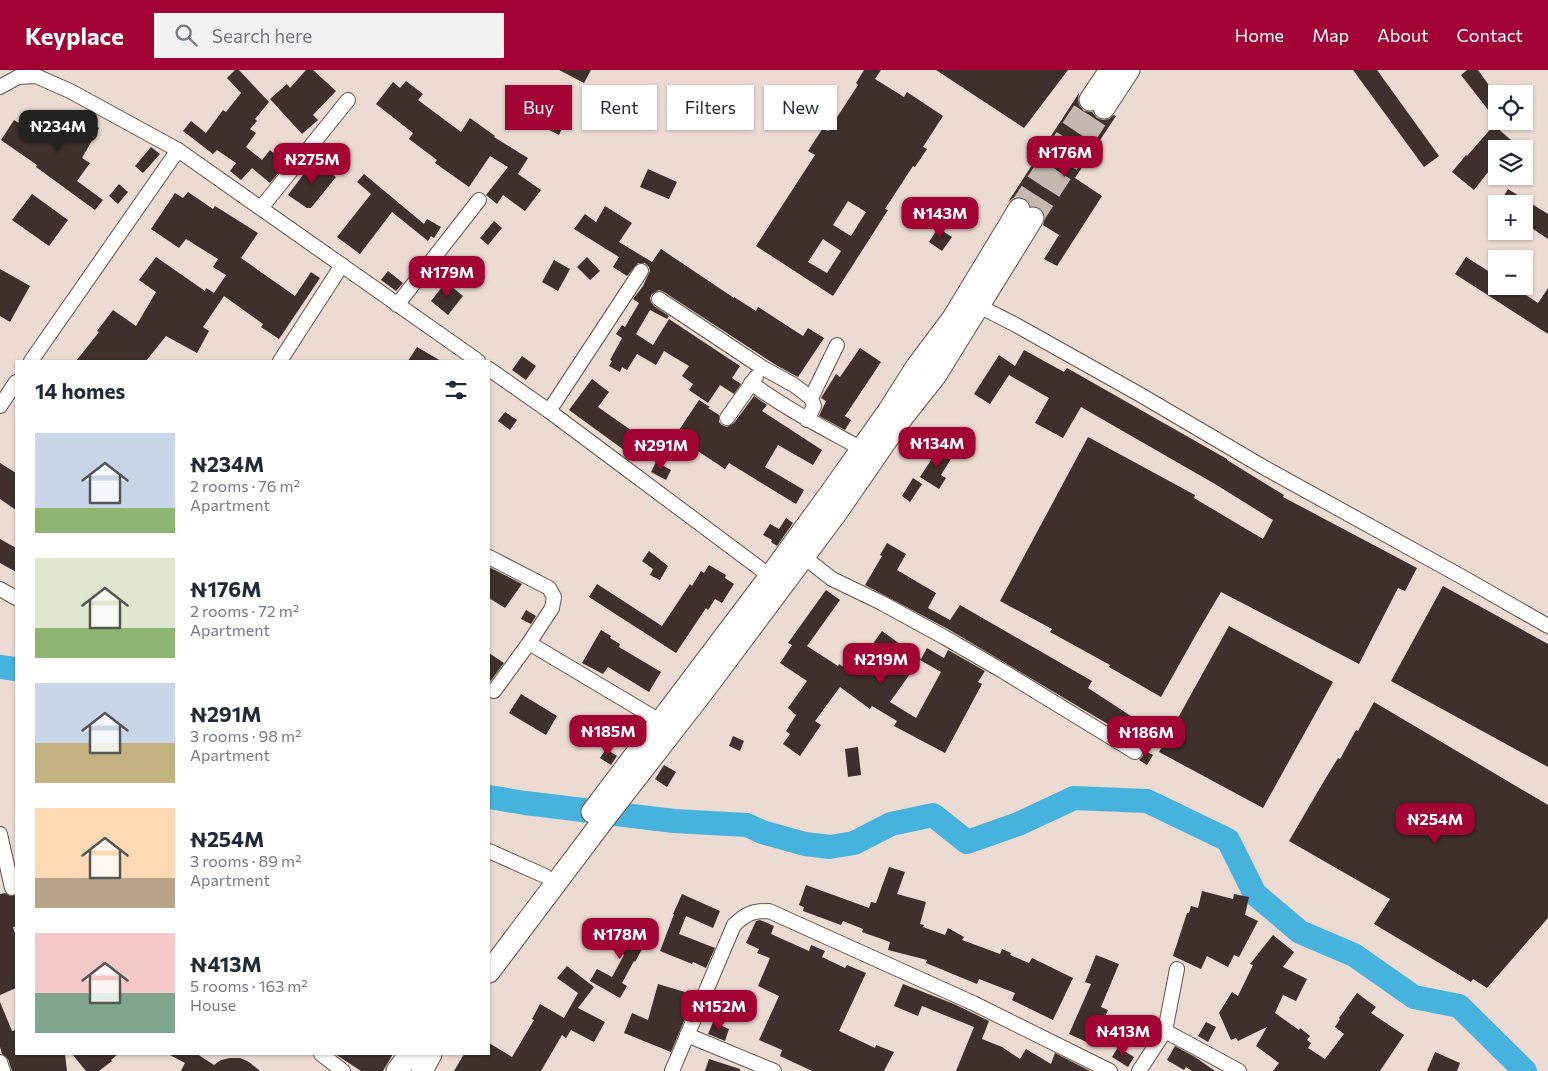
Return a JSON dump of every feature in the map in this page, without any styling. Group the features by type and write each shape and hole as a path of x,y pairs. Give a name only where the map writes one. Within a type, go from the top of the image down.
{"main road":[{"path":"1110,70 1097,104 1129,70"},
{"path":"610,799 709,684 860,480 902,418 936,375 972,302 1026,214"},
{"path":"490,971 610,799 660,722 770,576 862,449 917,366 953,318 972,302"},
{"path":"490,949 545,876 596,819"},
{"path":"422,1071 430,1055"}],"street":[{"path":"0,87 18,77 36,76 70,91 178,150 477,360"},
{"path":"261,208 348,100"},
{"path":"32,360 178,150"},
{"path":"397,305 479,200"},
{"path":"281,360 342,265"},
{"path":"549,411 641,271"},
{"path":"659,299 762,368 811,398 814,406 807,420"},
{"path":"972,302 1548,626"},
{"path":"811,398 837,345"},
{"path":"727,418 762,368"},
{"path":"490,370 549,411 770,576"},
{"path":"751,383 807,420 862,449"},
{"path":"0,406 15,384"},
{"path":"804,557 832,579 880,602 1010,675 1135,752"},
{"path":"490,558 549,588 554,597 552,608 494,691"},
{"path":"0,589 15,597"},
{"path":"529,643 660,722"},
{"path":"0,834 10,889"},
{"path":"490,851 545,876"},
{"path":"672,1071 734,924 755,911 769,911 973,1003 1110,1071"},
{"path":"1139,1071 1165,1031 1177,969"},
{"path":"1165,1031 1239,1071"},
{"path":"687,1035 774,1071"},
{"path":"322,1055 343,1071"},
{"path":"0,1062 3,1071"}],"building":[{"path":"235,70 239,70 269,102 255,119 257,121 250,129 256,133 246,147 262,160 270,150 286,164 270,183 252,168 241,180 230,171 236,163 217,150 213,154 183,131 191,121 206,133 223,110 226,112 241,93 227,78"},
{"path":"306,70 313,70 336,91 313,115 318,120 302,134 270,99 287,84 290,88"},
{"path":"559,70 591,70 584,83"},
{"path":"864,70 881,70 875,79 904,97 907,92 943,116 923,147 927,149 915,167 913,166 885,209 888,210 833,296 756,246 815,155 808,151 822,130 837,130 837,117 858,85 856,83","holes":["848,201 866,212 851,236 833,225","823,239 841,251 827,273 808,262"]},
{"path":"936,70 1068,70 1024,128"},
{"path":"1353,70 1377,70 1439,156 1424,167"},
{"path":"1467,70 1478,70 1489,85 1488,110 1461,75"},
{"path":"406,81 423,94 418,100 461,132 470,118 494,137 528,158 518,174 541,190 525,211 503,195 497,204 486,195 508,167 490,156 469,187 435,163 437,160 409,139 413,133 376,104 393,82 400,88"},
{"path":"1079,93 1079,105 1084,111 1092,112 1097,118 1103,120 1109,119 1114,115 1116,116 1075,178 1102,196 1057,266 1044,259 1059,235 1043,225 1044,212 1039,207 1031,206 1026,199 1020,197 1013,198 1008,202"},
{"path":"69,111 99,128 82,158 90,163 77,181 103,200 95,210 1,140 14,120 22,125 26,119 36,126 39,124 57,135"},
{"path":"549,130 561,130 559,135"},
{"path":"1490,130 1500,130 1511,140 1488,140 1488,172 1474,190 1452,172"},
{"path":"151,147 160,154 143,173 135,166"},
{"path":"314,160 336,177 311,208 307,208 288,195"},
{"path":"648,169 677,182 669,199 640,187"},
{"path":"364,174 424,224 427,219 441,227 434,238 431,236 428,241 392,212 360,254 337,237 371,194 357,182"},
{"path":"119,184 128,192 118,204 109,196"},
{"path":"1508,189 1518,195 1504,195"},
{"path":"188,192 213,209 215,206 258,233 241,258 295,296 311,272 320,278 279,339 261,327 263,324 224,296 203,327 209,331 197,353 166,336 147,360 77,360 99,332 97,331 113,310 136,326 156,292 139,280 156,257 205,291 206,288 214,293 226,275 213,267 218,259 186,239 179,248 151,229 175,193 183,198"},
{"path":"32,194 68,220 49,246 12,220"},
{"path":"1533,205 1548,214 1548,239 1533,229"},
{"path":"605,206 632,223 619,242 652,262 661,249 756,311 758,307 803,336 808,328 824,338 798,377 776,365 659,290 652,294 651,302 669,316 667,319 650,310 636,334 653,345 669,319 740,366 732,378 741,384 734,394 720,385 708,403 689,390 693,384 682,376 689,366 664,351 656,365 637,354 627,370 622,367 620,372 609,366 612,361 610,360 622,338 616,334 622,325 625,327 639,303 633,299 643,286 650,271 645,263 638,263 627,276 613,267 619,257 574,229 585,214 596,222"},
{"path":"494,221 502,228 488,245 480,238"},
{"path":"938,228 952,237 942,251 929,242"},
{"path":"587,257 600,271 590,280 577,267"},
{"path":"1466,257 1488,271 1488,295 1526,295 1538,303 1548,288 1548,334 1455,274"},
{"path":"554,260 570,269 558,291 542,282"},
{"path":"0,269 30,286 10,322 0,316"},
{"path":"388,271 403,283 396,291 381,280"},
{"path":"446,282 463,296 448,315 431,301"},
{"path":"417,347 439,360 409,360"},
{"path":"860,348 881,362 845,416 851,420 845,430 819,416 826,401 821,398 836,374 840,377"},
{"path":"1024,350 1064,372 1067,368 1227,459 1284,495 1283,497 1417,568 1405,591 1398,588 1359,664 1221,592 1161,697 1109,667 1110,665 1050,632 1052,629 1000,601 1088,437 1195,495 1194,498 1263,539 1273,520 1215,484 1081,407 1063,438 1035,423 1049,398 1009,375 990,404 974,394 999,355 1015,366"},
{"path":"522,356 536,366 526,380 512,370"},
{"path":"592,379 609,392 598,407 635,433 624,450 569,410"},
{"path":"754,396 767,405 762,411 822,450 813,465 778,445 765,467 804,490 796,504 729,463 725,469 675,436 699,400 719,415 719,422 727,427 734,423"},
{"path":"505,412 517,420 510,430 498,421"},
{"path":"944,448 954,454 941,475 946,478 939,489 920,477 933,457 937,459"},
{"path":"656,462 671,470 666,480 651,472"},
{"path":"0,463 15,472 15,509 0,499"},
{"path":"913,478 922,484 910,502 902,496"},
{"path":"786,518 793,523 777,546 771,542 772,540 763,535 770,524 779,529"},
{"path":"0,539 15,547 15,571 0,563"},
{"path":"887,543 906,554 897,570 936,593 928,608 950,620 960,605 1092,681 1088,688 1134,718 1132,722 1140,728 1133,739 948,629 865,585 882,556 880,555"},
{"path":"649,551 668,566 660,580 650,575 653,569 642,561"},
{"path":"709,565 726,575 725,578 734,584 722,603 715,599 708,610 706,608 676,653 589,597 597,584 662,626 690,584 692,586 701,571 704,573"},
{"path":"490,568 522,584 505,608 490,599"},
{"path":"1443,586 1548,644 1548,767 1391,681"},
{"path":"826,590 840,600 807,646 838,666 839,664 852,673 882,631 921,659 927,648 944,658 948,650 985,671 978,682 982,684 945,753 894,726 897,721 872,706 870,709 840,687 815,721 821,725 800,756 783,744 790,734 786,731 796,715 788,708 807,681 780,663 792,645 788,643","holes":["920,660 941,672 916,718 890,702"]},
{"path":"526,610 536,616 531,624 521,619"},
{"path":"1229,626 1333,682 1263,808 1159,752"},
{"path":"601,630 620,644 619,647 661,672 649,692 608,667 603,674 582,663"},
{"path":"490,654 504,663 490,682"},
{"path":"521,694 557,716 546,735 509,713"},
{"path":"1374,702 1548,805 1548,918 1487,988 1473,979 1471,982 1374,924 1390,899 1289,841"},
{"path":"733,736 744,741 740,751 729,746"},
{"path":"858,747 861,775 848,777 845,749"},
{"path":"606,749 617,756 611,765 600,758"},
{"path":"1143,750 1153,755 1147,765 1139,760 1143,756"},
{"path":"664,765 676,772 667,787 655,779"},
{"path":"889,867 905,872 897,894 926,902 920,924 924,925 923,927 945,935 948,928 964,937 962,940 1000,954 1002,949 1011,953 1010,955 1029,963 1032,958 1073,978 1053,1020 1012,1000 1015,993 979,979 977,984 926,963 927,960 888,950 890,942 862,932 863,929 843,921 841,925 803,911 804,907 799,905 806,885 869,908 871,902 876,903"},
{"path":"1202,891 1233,899 1234,894 1249,897 1245,915 1258,921 1239,957 1234,955 1228,967 1207,956 1201,969 1173,956 1187,913 1189,913 1191,906 1198,908"},
{"path":"0,894 15,895 15,926 13,927 15,934 15,988 0,995"},
{"path":"682,894 720,911 713,928 686,916 679,934 715,948 706,968 660,951"},
{"path":"760,920 774,926 771,934 809,951 811,945 825,951 822,957 845,968 847,965 866,973 839,1031 875,1048 876,1045 894,1052 884,1071 812,1071 780,1056 782,1050 759,1040 779,996 758,986 770,958 757,953 759,949 746,943 756,921"},
{"path":"618,924 647,940 622,983 627,986 620,998 590,981 597,969 612,977 624,955 606,945"},
{"path":"1273,935 1294,952 1283,967 1307,979 1296,1001 1283,995 1275,1013 1310,1036 1307,1040 1311,1043 1308,1048 1325,1059 1344,1034 1335,1027 1339,1018 1357,993 1376,1007 1371,1013 1404,1035 1380,1071 1273,1071 1279,1063 1256,1046 1267,1027 1238,1041 1236,1038 1231,1040 1219,1013 1232,992 1238,996 1253,965 1250,964"},
{"path":"1096,955 1119,964 1101,1007 1108,1010 1093,1045 1069,1034 1091,984 1085,982"},
{"path":"567,966 594,987 578,1008 605,1022 594,1042 571,1030 566,1038 562,1035 541,1071 454,1071 463,1055 490,1055 490,1044 512,1057 534,1020 532,1019 540,1004 564,1018 578,993 557,978"},
{"path":"658,984 695,995 671,1052 624,1033 632,1013 648,1020"},
{"path":"903,984 954,1004 989,1021 982,1039 1002,1047 1020,1059 1026,1049 1051,1064 1055,1053 1090,1071 956,1071 974,1027 922,1006 918,1016 894,1006"},
{"path":"0,1002 12,1031 15,1030 15,1055 65,1055 67,1071 12,1071 8,1059 2,1054 0,1047"},
{"path":"713,1022 729,1029 725,1041 708,1034"},
{"path":"1206,1022 1216,1027 1208,1042 1198,1036"},
{"path":"1175,1046 1215,1071 1192,1071 1186,1067 1184,1070 1167,1060"},
{"path":"1118,1047 1134,1057 1128,1067 1112,1057"},
{"path":"1435,1052 1460,1063 1457,1071 1427,1071"},
{"path":"73,1055 117,1055 99,1071 86,1071"},
{"path":"170,1055 199,1055 214,1065 221,1060 240,1058 249,1062 260,1071 181,1071 185,1063"},
{"path":"337,1055 392,1055 383,1071 361,1071"},
{"path":"709,1059 740,1069 740,1071 705,1071"}],"waterway":[{"path":"0,667 15,669"},
{"path":"490,797 674,821 747,825 762,832 805,844 830,847 854,843 891,824 933,815 967,842 1018,824 1074,798 1147,801 1228,840 1255,894 1300,932 1354,955 1414,997 1459,1006 1525,1071"}],"tunnel":[{"path":"1019,209 1090,100"},
{"path":"1033,218 1104,108"}]}
